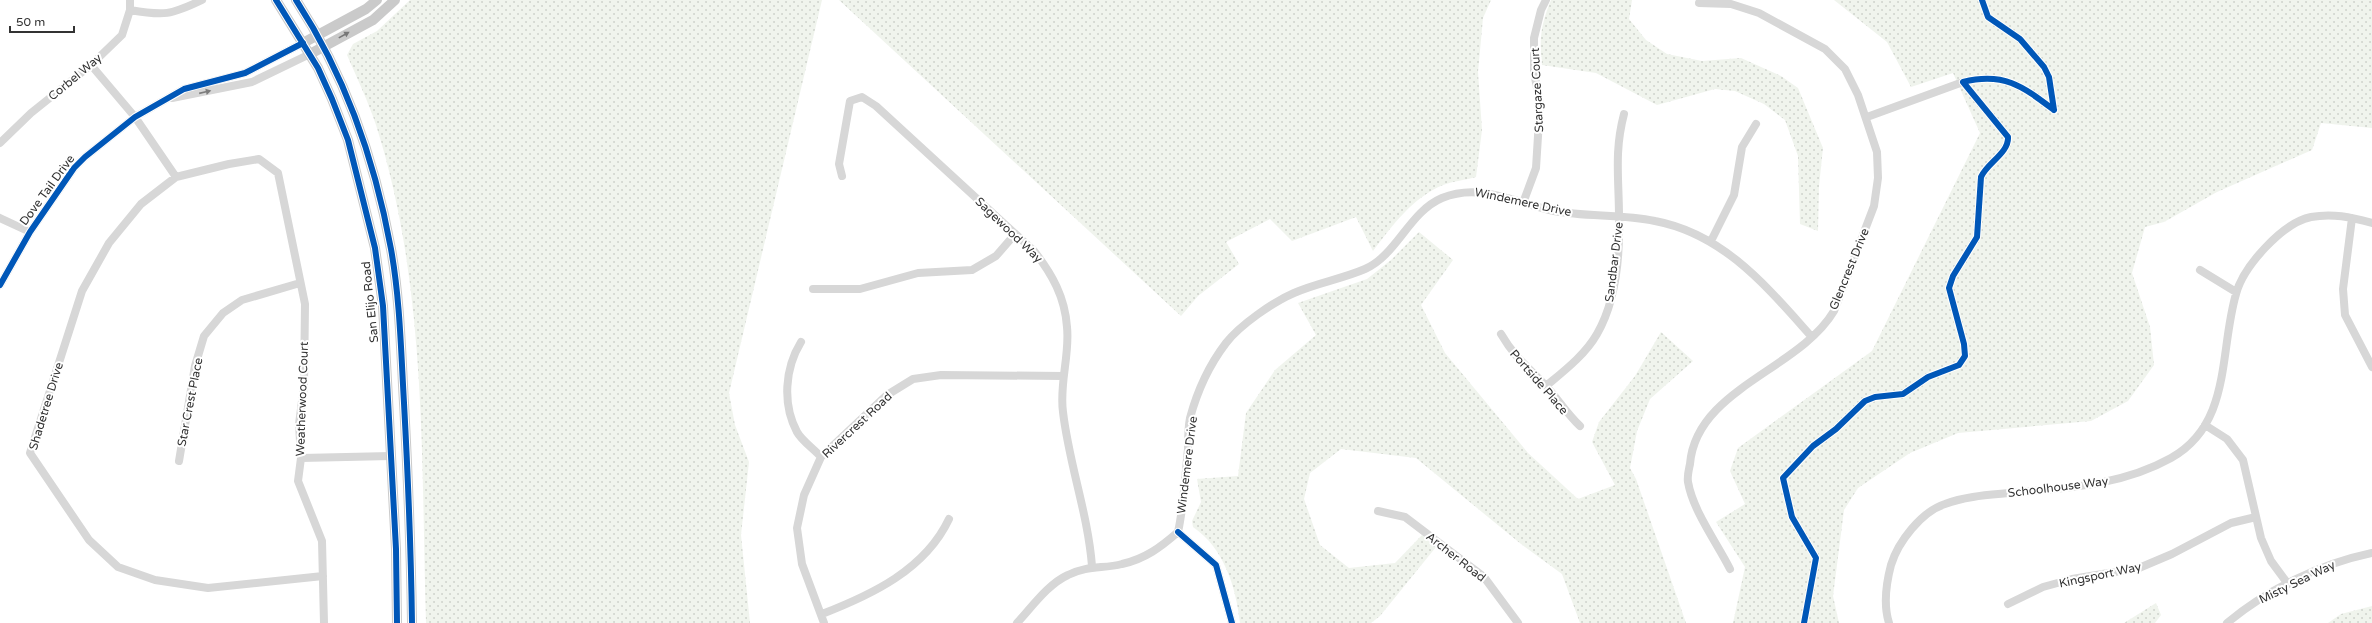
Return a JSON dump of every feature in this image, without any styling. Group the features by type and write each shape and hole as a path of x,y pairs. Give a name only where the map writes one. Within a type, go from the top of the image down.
{"main road":[{"name":"San Elijo Road","path":"276,0 318,68 348,140 375,248 383,306 396,549 397,623"},
{"path":"296,0 332,60 363,135 391,249 398,301 404,406 411,543 412,623"},
{"path":"302,43 366,9 377,0"},
{"path":"310,54 373,20 395,0"}],"street":[{"name":"Corbel Way","path":"0,143 31,113 91,65 122,35 130,10 130,0"},
{"path":"130,10 157,15 177,13 202,0"},
{"name":"Stargaze Court","path":"1523,203 1536,168 1540,104 1534,72 1534,38 1541,10 1546,0"},
{"name":"Glencrest Drive","path":"1699,3 1731,4 1760,13 1825,49 1845,69 1867,117 1877,152 1878,178 1874,206 1834,311 1826,324 1716,409 1700,428 1690,453 1688,481 1696,505 1730,569"},
{"name":"Dove Tail Drive","path":"0,285 30,232 74,168 85,157 135,117 184,89 245,73 302,43"},
{"path":"167,99 252,82 310,54"},
{"path":"91,65 135,117 176,177"},
{"path":"1867,117 1963,82"},
{"name":"Sagewood Way","path":"842,176 839,164 850,100 862,96 876,106 1034,251 1050,271 1062,298 1067,328 1062,410 1090,536 1092,566"},
{"name":"Sandbar Drive","path":"1546,386 1576,360 1596,335 1608,309 1614,278 1619,217 1617,169 1618,138 1624,114"},
{"path":"1711,241 1734,195 1742,148 1756,124"},
{"name":"Shadetree Drive","path":"278,173 259,159 229,164 176,177 141,204 109,243 82,291 30,453 89,540 118,567 155,580 208,588 323,576"},
{"name":"Weatherwood Court","path":"278,173 304,304 304,386 299,424 301,458 298,481 322,541 324,623"},
{"name":"Windemere Drive","path":"1178,532 1183,507 1190,419 1205,377 1227,342 1257,315 1293,293 1368,268 1392,246 1417,214 1440,198 1465,190 1490,193 1554,211 1654,221 1684,229 1711,241 1738,260 1766,286 1811,336"},
{"name":"Schoolhouse Way","path":"1889,623 1887,616 1886,585 1895,551 1916,523 1944,504 1977,496 2090,485 2133,475 2171,458 2194,441 2205,425 2218,399 2236,292 2254,261 2280,234 2309,218 2335,215 2372,224"},
{"path":"0,218 30,232"},
{"path":"2352,218 2343,289 2345,315 2372,367"},
{"path":"813,289 860,289 918,273 972,270 996,256 1015,234"},
{"path":"2200,270 2236,292"},
{"name":"Star Crest Place","path":"179,461 195,366 204,336 223,313 242,300 300,283"},
{"name":"Portside Place","path":"1501,334 1512,353 1546,386 1567,414 1580,426"},
{"path":"801,342 792,356 788,381 788,407 798,432 821,457"},
{"name":"Rivercrest Road","path":"824,623 822,614 802,564 797,528 804,495 821,457 887,395 914,379 941,375 1063,376"},
{"path":"2205,425 2227,439 2243,460 2252,489 2261,538 2271,561 2288,584"},
{"path":"301,458 391,456"},
{"name":"Archer Road","path":"1378,511 1405,517 1484,577 1518,623"},
{"name":"Kingsport Way","path":"2008,604 2043,587 2072,579 2139,568 2172,554 2231,523 2256,517"},
{"path":"822,614 862,598 896,578 923,556 940,538 949,519"},
{"path":"1017,623 1044,594 1067,575 1092,566 1122,564 1154,553 1178,532 1216,565 1232,623"},
{"name":"Misty Sea Way","path":"2227,623 2247,607 2288,584 2341,560 2372,553"}],"shaded area":[{"path":"410,0 822,0 729,393 735,425 749,462 741,535 750,623 426,623 418,371 413,309 405,247 393,185 376,125 347,55 353,44 377,31"},
{"path":"839,0 1491,0 1483,18 1478,72 1482,130 1476,177 1451,182 1422,197 1404,213 1373,251 1356,217 1292,241 1270,219 1226,242 1239,264 1198,296 1181,316"},
{"path":"1551,0 1632,0 1629,19 1646,40 1667,54 1702,61 1741,58 1781,76 1798,88 1823,148 1819,186 1818,231 1800,224 1798,156 1785,120 1764,104 1735,91 1715,89 1657,105 1596,73 1542,65 1542,32"},
{"path":"1834,0 2372,0 2372,128 2321,123 2312,150 2217,192 2164,222 2145,227 2132,273 2150,327 2154,365 2128,401 2091,421 1958,433 1910,453 1858,488 1844,510 1833,596 1839,623 1733,623 1745,567 1716,522 1745,504 1730,471 1738,448 1872,351 1980,133 1953,73 1911,87 1887,42"},
{"path":"1419,232 1453,260 1421,305 1445,353 1528,453 1578,499 1615,485 1592,442 1599,422 1635,376 1661,332 1693,361 1650,399 1637,431 1630,468 1636,479 1686,623 1580,623 1562,574 1521,544 1416,458 1341,449 1310,473 1304,499 1320,545 1349,568 1395,563 1422,535 1436,547 1380,616 1371,623 1240,623 1232,582 1227,569 1213,546 1193,527 1192,521 1201,502 1197,479 1238,476 1246,413 1275,370 1316,335 1298,303 1367,279 1391,260"},
{"path":"2156,603 2161,615 2155,623 2124,623"},
{"path":"2372,606 2372,623 2328,623 2341,614"}],"cycle path":[{"path":"276,0 318,68 332,99 348,140 375,248 383,306 396,549 397,623"},
{"path":"296,0 329,58 356,120 367,151 376,184 391,249 401,345 407,458 412,623"},
{"path":"1982,0 1988,17 2020,39 2044,67 2049,77 2054,110"},
{"path":"0,285 30,232 74,168 85,157 135,117 184,89 245,73 303,43"},
{"path":"1804,623 1816,558 1792,517 1783,478 1813,446 1836,429 1865,401 1875,397 1903,394 1928,377 1959,365 1965,356 1964,344 1949,288 1953,276 1977,237 1981,177 2005,148 2008,137 1963,82 1977,79 1990,79 2012,83 2032,94 2054,110"},
{"path":"1178,532 1216,565 1232,623"}]}
